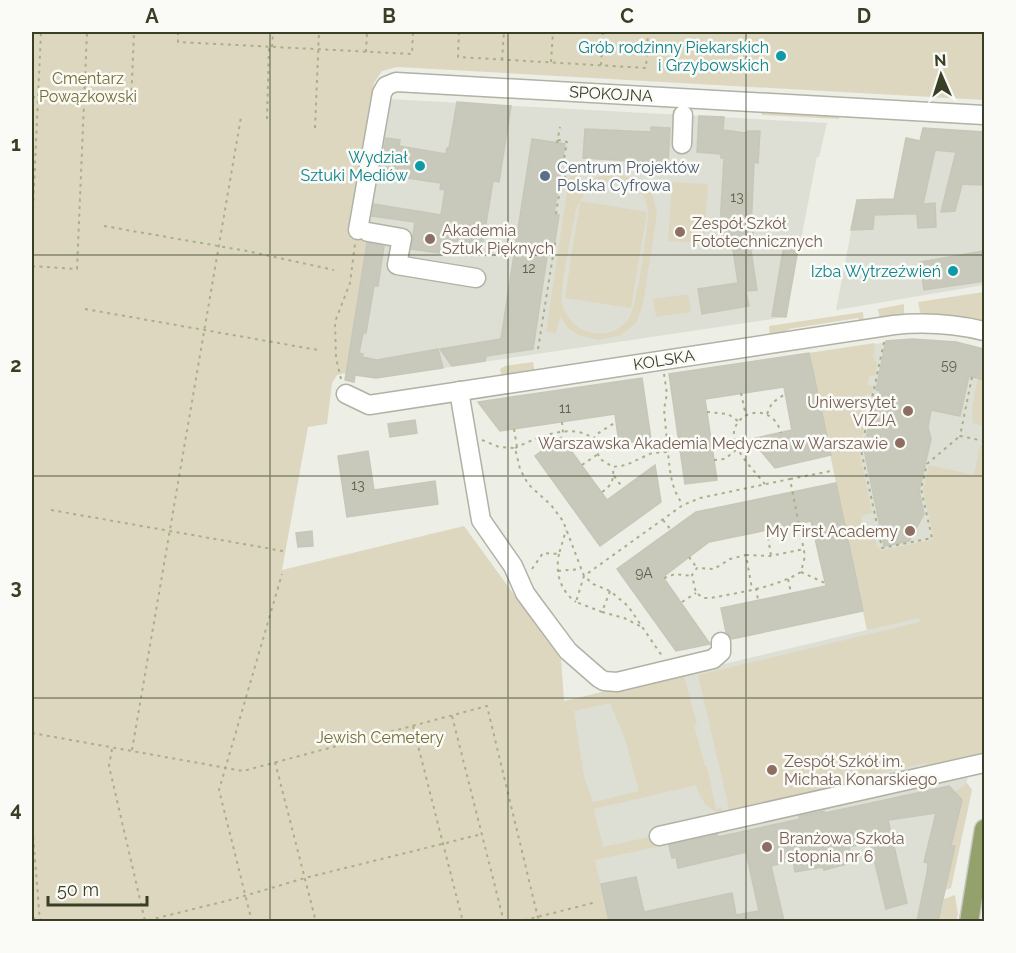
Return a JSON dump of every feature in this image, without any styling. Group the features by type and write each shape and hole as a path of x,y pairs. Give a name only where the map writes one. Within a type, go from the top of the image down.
{"main road":[{"path":"969,921 984,829"}],"street":[{"name":"SPOKOJNA","path":"363,231 382,93 386,86 396,82 984,115"},
{"path":"682,144 683,115"},
{"path":"363,231 402,238 397,265 476,278"},
{"name":"KOLSKA","path":"346,394 369,405 894,325 942,324 984,331"},
{"path":"459,391 479,515 519,576 525,593 568,651 599,678 617,682 718,656 723,647 722,642"},
{"path":"659,836 984,763"}],"path":[{"path":"32,231 41,32"},
{"path":"32,266 77,268 87,32"},
{"path":"32,97 131,104 134,32"},
{"path":"178,32 178,42 318,51 412,54 413,32"},
{"path":"267,119 273,32"},
{"path":"315,128 319,32"},
{"path":"366,52 367,32"},
{"path":"459,32 458,57 646,68 648,32"},
{"path":"502,60 504,32"},
{"path":"551,62 553,32"},
{"path":"601,66 603,32"},
{"path":"131,751 241,117"},
{"path":"556,214 567,162 564,159 567,142 557,142 560,127"},
{"path":"104,226 219,248 247,251 334,270"},
{"path":"346,394 336,358 335,322 350,283 354,249 363,231"},
{"path":"538,349 555,243 552,240"},
{"path":"85,309 318,350"},
{"path":"884,338 861,450 882,548 932,538 921,489 927,464 960,436 972,377"},
{"path":"664,372 667,393 664,409 670,479 683,505"},
{"path":"741,393 746,416"},
{"path":"767,414 772,403 785,394"},
{"path":"707,412 728,414 738,421"},
{"path":"765,484 737,448 733,432 738,421 760,412 775,419 781,433"},
{"path":"562,422 564,433"},
{"path":"593,439 616,422"},
{"path":"514,429 520,469 528,484 558,513 567,529 584,576 593,584 610,591 628,606 671,669"},
{"path":"478,437 493,446 516,448 538,438 564,433 583,433 593,439 598,454 604,462 613,467 626,465 652,453 668,452"},
{"path":"960,436 984,441"},
{"path":"714,460 725,459 737,448"},
{"path":"582,465 598,454"},
{"path":"602,492 611,484 614,475 613,467"},
{"path":"576,602 584,576 683,505 700,498 831,471"},
{"path":"614,475 623,488"},
{"path":"697,568 692,576 696,593 704,598 756,588 788,579 801,572 805,561 804,549 790,479"},
{"path":"51,510 283,551"},
{"path":"663,519 671,530"},
{"path":"567,529 559,554 558,571 562,587 568,596 582,606 624,618 643,628"},
{"path":"767,530 771,556"},
{"path":"697,568 714,569 730,559 746,555 771,556 804,549"},
{"path":"519,576 533,569 543,553 559,554"},
{"path":"746,555 752,589"},
{"path":"689,557 697,568"},
{"path":"558,571 581,569"},
{"path":"801,572 825,583"},
{"path":"252,921 219,790 282,574"},
{"path":"664,578 675,574 692,576"},
{"path":"788,579 791,593"},
{"path":"756,588 759,600"},
{"path":"602,612 610,591"},
{"path":"682,602 696,593"},
{"path":"32,733 243,771 487,706 539,921"},
{"path":"452,716 504,921"},
{"path":"413,726 463,921"},
{"path":"112,748 109,766 145,921 482,834"},
{"path":"275,762 316,921"},
{"path":"32,822 40,920"},
{"path":"517,921 593,903"},
{"path":"32,918 52,921"}],"shaded area":[{"path":"389,99 827,123 819,157 817,157 786,317 376,378 346,373"},
{"path":"923,128 984,132 984,285 836,310 854,216 904,214"},
{"name":"Zespół Szkół im. Michała Konarskiego","path":"912,339 956,342 984,349 984,687 955,846 938,921 600,921 564,702 867,630 809,353"}],"green space":[{"name":"Jewish Cemetery","path":"32,32 984,32 984,100 397,67 382,71 374,83 348,229 368,236 346,373 337,375 332,383 327,424 308,427 282,570 464,526 561,659 564,701 683,673 716,809 722,808 722,813 705,803 696,785 594,809 603,847 654,836 661,846 595,860 609,921 32,921","holes":["610,703 625,739 639,791 593,802 584,777 574,711"]},
{"path":"762,110 839,114 839,119 762,115"},
{"path":"570,172 581,173 581,184 599,176 616,174 637,179 653,195 657,214 643,304 636,323 621,335 600,340 580,336 568,328 560,316 556,333 546,332","holes":["608,182 625,184 636,189 644,197 648,208 646,237 635,299 629,318 618,329 609,332 588,332 574,323 564,309 562,304 564,272 576,209 580,200 594,186"]},
{"path":"672,182 708,184 704,243 668,241"},
{"path":"580,201 647,212 631,308 565,298"},
{"path":"984,292 984,326 923,316 920,312 918,302"},
{"path":"688,294 691,312 656,317 653,299"},
{"path":"904,304 904,317 880,318 878,309"},
{"path":"863,312 864,324 858,318 789,329 778,336 770,335 769,326"},
{"path":"875,343 873,356 877,364 875,376 870,375 867,385 873,386 872,395 866,394 864,403 869,405 868,415 862,414 860,423 865,425 859,451 872,513 861,516 864,531 874,529 877,547 881,551 934,539 923,490 929,465 974,475 980,445 984,446 984,737 982,758 928,767 926,763 881,773 882,780 730,813 698,675 920,622 919,618 867,630 809,353"},
{"path":"533,362 535,373 502,377 500,369 505,366"},
{"path":"978,378 984,380 984,426 973,423 972,408"},
{"path":"967,783 972,790 951,888 946,890 955,846 951,846 962,800 954,793"},
{"path":"955,895 958,915 956,921 938,921 944,899"}],"building":[{"path":"457,102 511,106 499,182 493,181 482,248 441,241 439,253 411,249 415,222 372,216 374,204 441,215 445,190 440,189 441,183 394,176 393,182 378,180 386,138 400,140 399,146 446,154"},
{"path":"699,116 724,117 723,130 745,133 760,131 758,163 754,162 751,232 753,232 753,244 750,244 757,290 746,291 749,306 702,314 698,289 738,283 732,243 719,243 724,158 721,158 721,154 697,152"},
{"path":"651,127 670,128 668,163 583,158 585,129 651,132"},
{"path":"923,128 984,132 984,185 962,184 955,211 941,212 956,152 935,150 923,204 935,203 936,227 918,228 917,214 874,215 873,229 851,230 857,200 894,199 906,138 920,141"},
{"path":"532,139 565,144 554,214 559,215 555,241 553,241 551,251 548,250 533,349 486,356 485,361 452,366 440,349 501,339"},
{"path":"367,243 384,246 378,286 374,286 366,333 363,333 359,353 363,354 362,357 377,360 438,349 443,368 376,378 355,375 354,382 345,380"},
{"path":"784,245 798,248 786,317 772,316"},
{"name":"Izba Wytrzeźwień","path":"984,251 984,281 924,290 920,262"},
{"path":"912,339 956,342 984,349 984,380 969,376 960,416 931,410 928,427 931,439 919,491 924,514 909,541 884,546 864,449 872,411 877,407 880,391 876,390 886,341"},
{"path":"809,353 831,455 775,468 751,439 792,430 784,387 705,399 717,480 685,484 669,374"},
{"path":"642,378 651,439 619,444 615,414 500,431 478,402"},
{"path":"415,420 417,433 390,437 388,424"},
{"path":"561,437 607,500 655,465 661,502 600,546 535,456"},
{"path":"368,451 374,490 435,481 438,504 347,517 338,456"},
{"path":"836,483 863,611 732,639 726,632 721,608 826,586 811,521 709,542 663,577 710,644 676,651 617,569 696,512"},
{"path":"312,531 313,546 298,547 296,533"},
{"path":"949,786 962,800 951,846 955,846 938,921 917,921 927,873 928,863 924,862 936,813 888,820 907,903 886,909 870,842 849,847 852,860 850,863 824,870 823,867 795,872 793,860 771,866 784,921 609,921 601,884 636,877 644,912 732,893 736,915 759,911 746,852 678,868 676,857 672,858 669,845 717,834 718,837 800,819 799,816 824,811 825,813"}],"place":[{"name":"Grób rodzinny Piekarskich i Grzybowskich","path":"781,56"},
{"name":"Wydział Sztuki Mediów","path":"420,166"},
{"name":"Centrum Projektów Polska Cyfrowa","path":"545,176"},
{"name":"Zespół Szkół Fototechnicznych","path":"680,232"},
{"name":"Akademia Sztuk Pięknych","path":"430,239"},
{"name":"Izba Wytrzeźwień","path":"953,271"},
{"name":"Uniwersytet VIZJA","path":"908,411"},
{"name":"Warszawska Akademia Medyczna w Warszawie","path":"900,443"},
{"name":"My First Academy","path":"910,531"},
{"name":"Zespół Szkół im. Michała Konarskiego","path":"772,770"},
{"name":"Branżowa Szkoła I stopnia nr 6","path":"767,847"}],"park label":[{"name":"Cmentarz Powązkowski","path":"88,87"}]}
